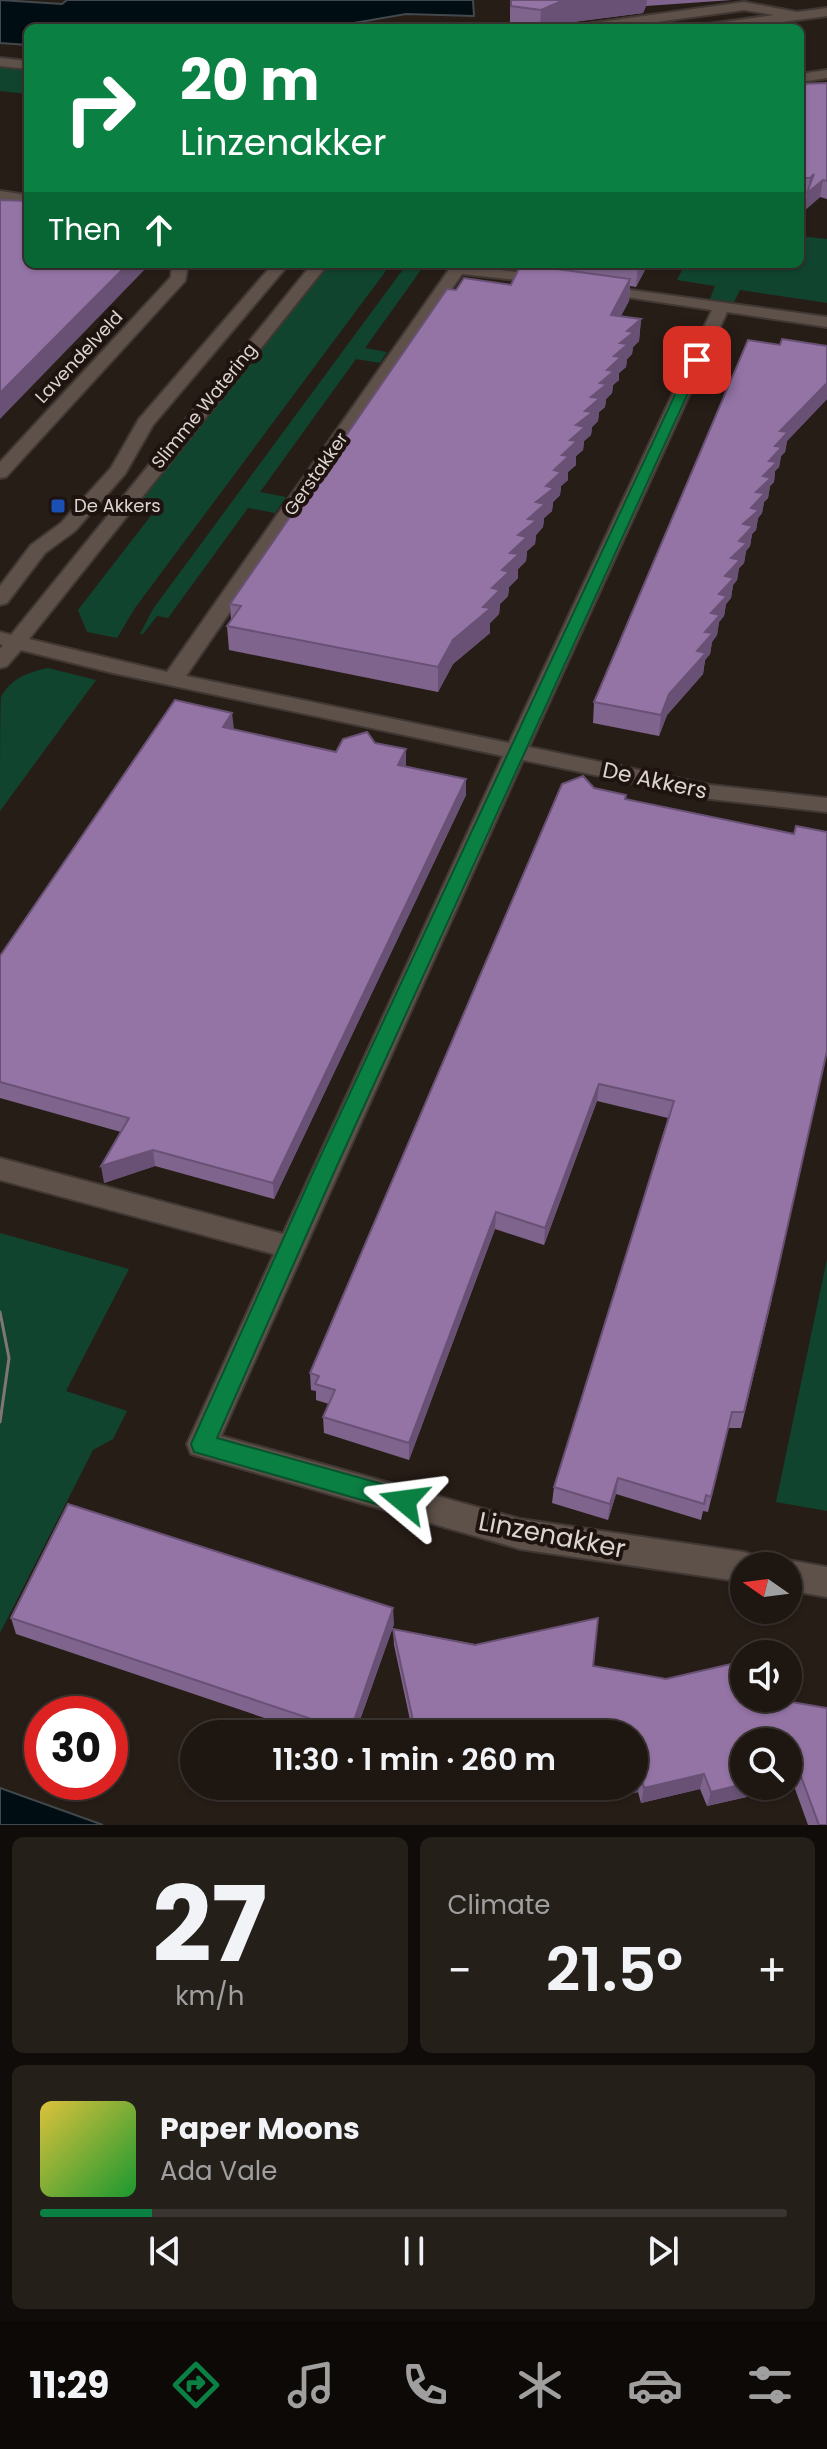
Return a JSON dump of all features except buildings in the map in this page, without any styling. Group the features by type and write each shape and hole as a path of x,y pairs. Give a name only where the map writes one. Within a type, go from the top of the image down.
{"street":[{"path":"799,0 814,6"},
{"path":"615,24 744,6 796,22 827,12"},
{"path":"767,24 827,24"},
{"path":"0,62 24,65"},
{"path":"804,77 827,74"},
{"path":"0,195 24,198"},
{"name":"Lavendelveld","path":"0,473 179,278 180,268"},
{"name":"Slimme Watering","path":"0,599 38,549 68,527 119,470 145,423 278,268"},
{"name":"Slimme Watering","path":"0,662 8,640 107,525 317,268"},
{"name":"Gerstakker","path":"173,679 459,268"},
{"name":"Gerstakker","path":"472,268 827,322"},
{"name":"Linzenakker","path":"722,306 516,751 202,1444 520,1534 730,1565"},
{"name":"De Akkers","path":"8,640 113,667 710,792 827,805"},
{"path":"0,1169 290,1247"},
{"path":"802,1578 827,1582"}],"green space":[{"path":"0,66 24,69 24,94 0,91"},
{"path":"804,236 827,239 827,303 740,290 734,302 710,299 715,286 677,280 683,268 804,268"},
{"path":"327,268 388,268 135,608 117,638 87,632 78,610 153,513 133,509"},
{"path":"404,268 422,268 365,348 387,352 380,363 356,359 260,492 286,497 275,513 248,508 168,618 157,616 140,634 153,609"},
{"path":"48,668 96,680 0,811 1,697 21,677"},
{"path":"0,1233 129,1269 66,1391 127,1411 113,1439 93,1450 0,1633"},
{"path":"827,1259 827,1511 776,1502"}],"shaded area":[{"path":"0,0 62,4 67,0 473,0 474,16 406,14 348,24 24,24 24,45 0,43"},
{"path":"0,1788 24,1797 24,1800 33,1800 103,1825 0,1825"}],"tram line":[{"path":"0,1312 9,1358 0,1422"}],"place":[{"name":"De Akkers","path":"58,506"}],"route":[{"path":"404,1501 202,1444 697,360"}]}
